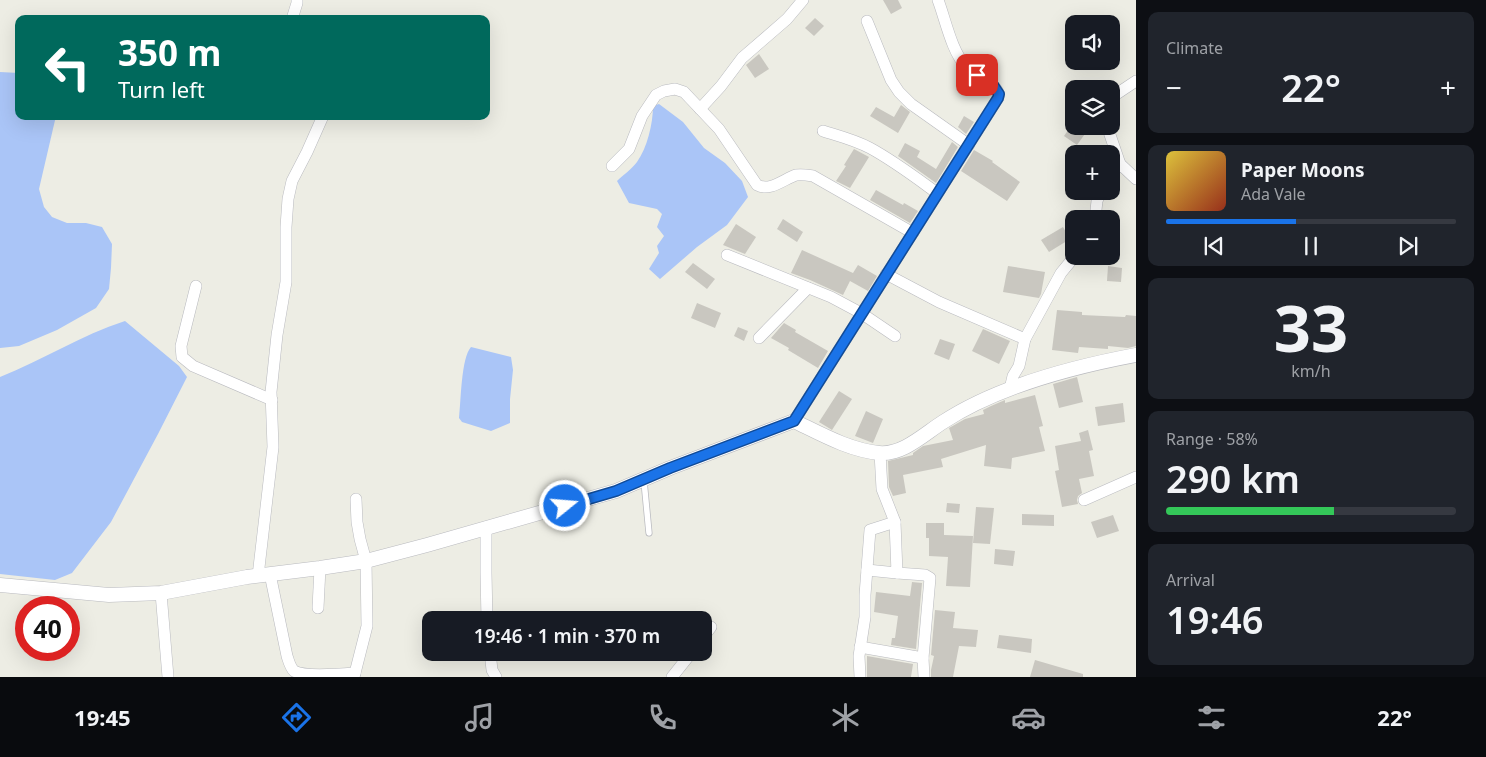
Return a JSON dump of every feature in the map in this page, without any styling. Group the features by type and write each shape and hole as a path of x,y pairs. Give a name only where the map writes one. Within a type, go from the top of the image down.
{"street":[{"path":"293,15 297,0"},
{"path":"700,109 721,86 742,58 786,19 803,0"},
{"path":"0,585 110,596 161,593 264,575 366,561 616,491 794,421 998,98 999,94 993,85 965,66 957,54 938,0"},
{"path":"866,21 899,92 911,104 969,145"},
{"path":"1120,92 1136,81"},
{"path":"612,166 629,149 642,116 656,95 675,89 684,92 719,130 757,186 761,188 771,186 798,175 813,176 913,234"},
{"path":"321,120 308,152 292,181 288,199 286,282 277,335 272,400 273,447 264,575 290,666 299,674 355,675 367,626 366,561 360,539 356,500"},
{"path":"823,131 851,139 869,147 938,192"},
{"path":"1120,164 1136,179"},
{"path":"727,255 831,297 861,313 894,336"},
{"path":"1010,389 1025,339 1061,273 1068,265"},
{"path":"886,274 939,302 1025,339"},
{"path":"196,286 181,346 182,357 193,366 272,400"},
{"path":"759,338 808,288"},
{"path":"794,421 840,442 880,453 903,449 952,416 985,398 1050,376 1112,359 1136,355"},
{"path":"880,453 882,489 895,522 897,573"},
{"path":"1084,500 1136,477"},
{"path":"859,677 859,656 865,617 870,530 895,522"},
{"path":"486,527 488,611"},
{"path":"318,608 320,568"},
{"path":"867,570 925,575 930,578 923,658 924,677"},
{"path":"161,593 168,677"},
{"path":"860,647 923,658"},
{"path":"491,661 492,670 496,677"},
{"path":"672,677 685,661"}],"lane":[{"path":"643,479 648,533"}],"water":[{"path":"0,72 15,73 15,120 55,120 39,189 44,207 52,217 67,223 86,223 102,227 112,244 109,289 96,308 57,330 19,346 0,348"},
{"path":"659,104 683,122 704,148 725,163 742,181 748,197 727,225 697,247 660,279 649,269 659,253 657,246 664,236 657,227 662,214 657,209 629,203 617,181 633,167 641,156 649,136 653,106"},
{"path":"125,321 179,366 187,377 111,522 72,573 55,580 0,574 0,377 93,333"},
{"path":"471,347 511,357 513,370 510,423 491,431 462,422 459,418 463,370"}],"building":[{"path":"883,0 898,0 902,8 891,14"},
{"path":"815,18 824,26 814,36 805,28"},
{"path":"759,54 769,69 755,78 746,65"},
{"path":"901,105 910,112 898,133 870,116 876,107 894,117"},
{"path":"964,116 974,122 966,134 958,127"},
{"path":"1065,135 1084,135 1077,145 1064,136"},
{"path":"952,142 958,147 936,183 898,156 905,143 920,151 917,157 936,169"},
{"path":"854,149 869,157 850,188 836,181"},
{"path":"974,150 993,161 1020,182 1007,201 961,171"},
{"path":"876,190 918,211 910,223 870,200"},
{"path":"783,219 803,232 797,242 777,229"},
{"path":"736,224 756,237 745,254 723,245"},
{"path":"1063,227 1065,230 1065,242 1049,252 1041,240"},
{"path":"802,250 853,273 858,265 877,276 868,291 850,281 843,295 791,273"},
{"path":"693,263 715,279 707,289 685,272"},
{"path":"1008,266 1045,272 1039,298 1003,292"},
{"path":"1108,266 1122,268 1121,282 1107,281"},
{"path":"697,303 721,313 715,328 691,318"},
{"path":"1057,310 1082,312 1082,315 1136,316 1136,346 1128,348 1108,346 1108,349 1079,347 1078,353 1052,350"},
{"path":"784,323 796,330 795,332 828,351 818,368 771,338"},
{"path":"738,327 748,331 744,341 734,336"},
{"path":"983,329 1010,341 999,364 972,351"},
{"path":"940,339 955,344 949,360 934,354"},
{"path":"1077,377 1083,402 1059,408 1053,384"},
{"path":"839,391 852,399 832,430 819,422"},
{"path":"1035,395 1043,426 1039,427 1045,451 1012,458 1011,469 984,466 986,445 941,459 943,467 903,475 906,493 893,496 889,487 888,461 913,455 923,446 953,440 949,428 965,419 984,414 983,410 991,406 1005,400 1005,403"},
{"path":"1123,403 1125,422 1098,426 1095,407"},
{"path":"866,411 883,419 873,443 855,436"},
{"path":"1088,430 1093,450 1089,451 1094,476 1079,479 1082,493 1078,496 1078,504 1062,507 1055,471 1059,470 1055,446 1081,441 1079,433"},
{"path":"947,503 960,504 959,513 946,512"},
{"path":"976,507 994,508 990,544 973,543"},
{"path":"1022,514 1054,515 1054,526 1022,525"},
{"path":"1113,515 1119,531 1097,538 1091,522"},
{"path":"926,523 944,523 944,535 973,536 970,587 946,586 948,557 929,556 929,538 926,538"},
{"path":"995,549 1015,551 1013,566 994,564"},
{"path":"912,582 922,583 916,649 891,645 892,638 895,638 898,616 874,612 876,592 910,596"},
{"path":"935,610 955,612 953,628 978,630 976,647 959,646 953,677 931,677 934,656 931,655"},
{"path":"999,635 1032,639 1031,653 997,648"},
{"path":"867,656 913,664 911,677 867,677"},
{"path":"1035,660 1083,674 1083,677 1030,677"}],"route":[{"path":"565,506 616,491 670,468 794,421 998,98 999,94 993,85 977,75"}]}
